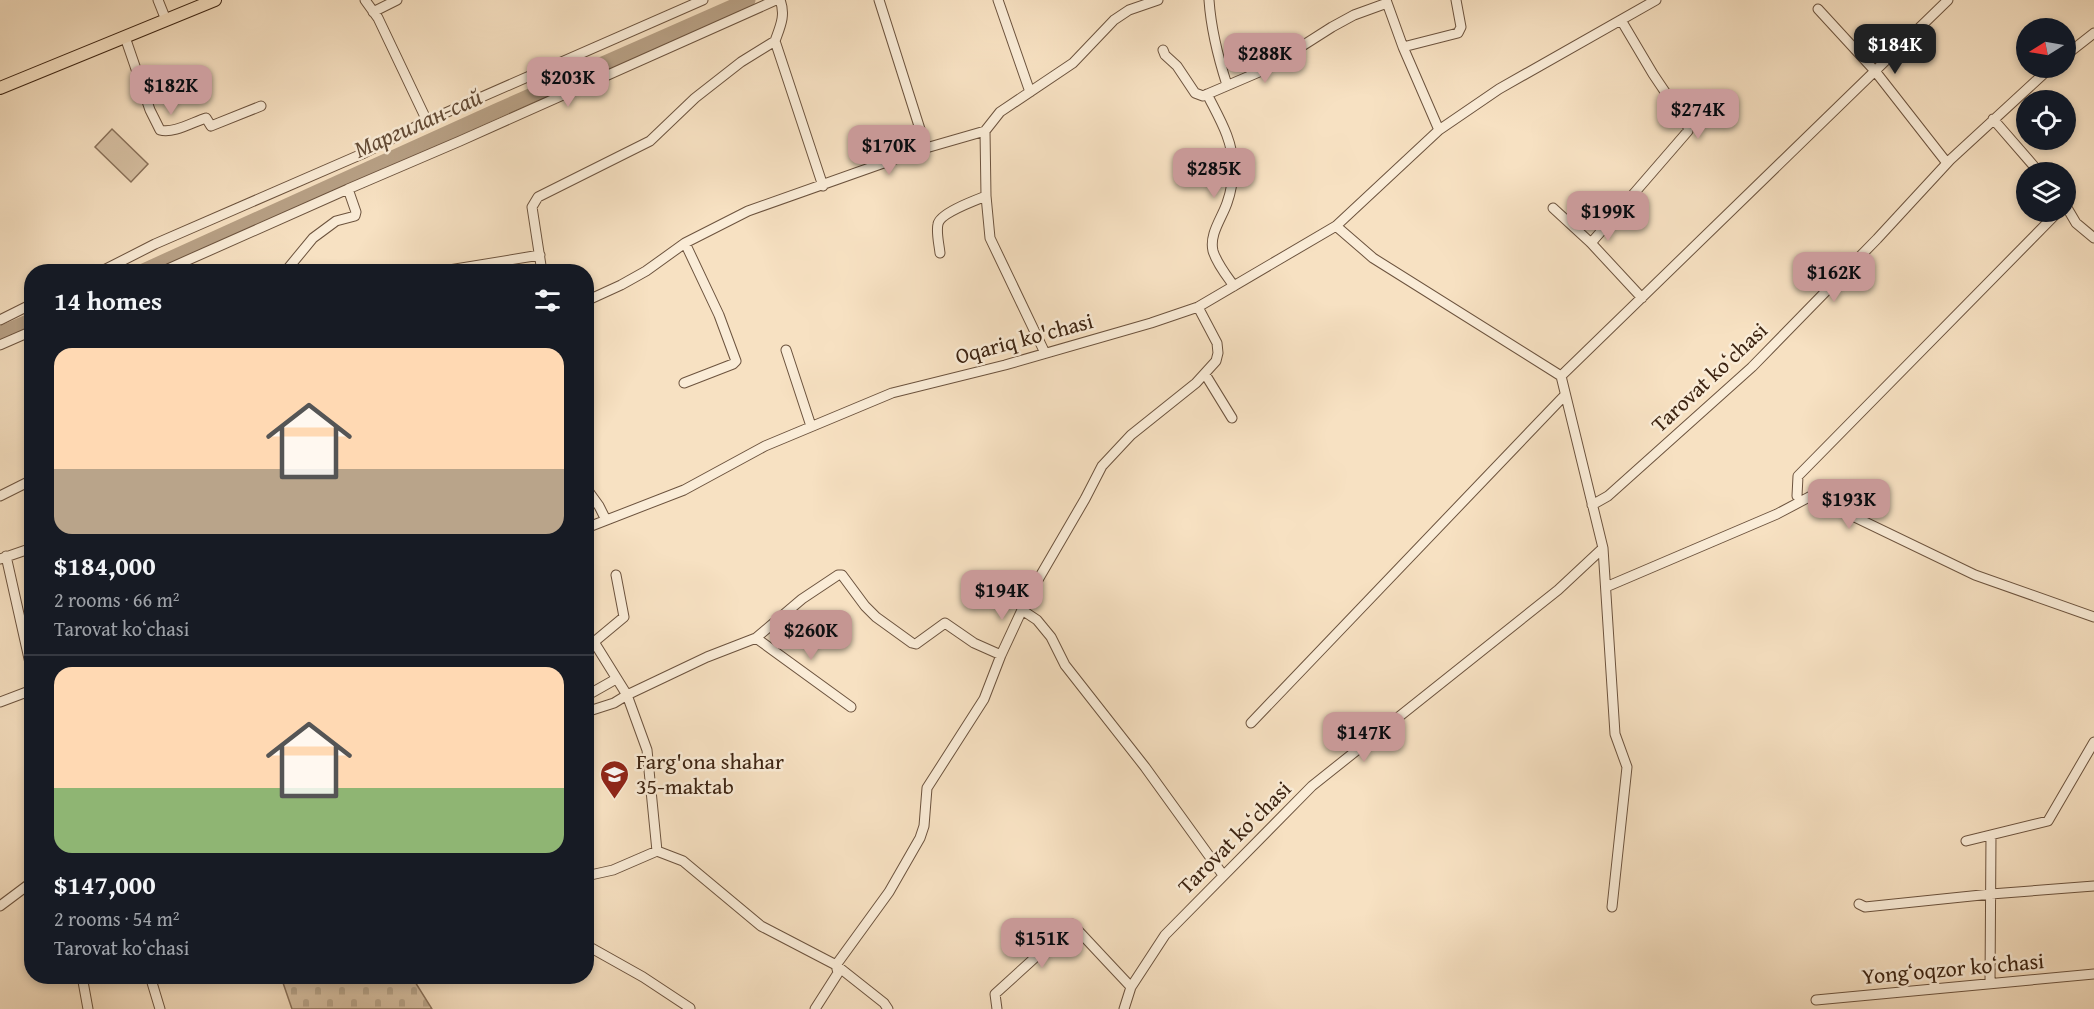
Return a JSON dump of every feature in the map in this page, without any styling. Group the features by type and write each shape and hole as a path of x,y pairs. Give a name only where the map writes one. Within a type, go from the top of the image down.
{"main road":[{"path":"0,88 215,0"}],"street":[{"path":"158,0 166,20"},
{"path":"365,0 378,18 427,121"},
{"path":"373,12 397,0"},
{"path":"116,264 155,244 362,154 427,121 703,0"},
{"path":"179,264 776,0"},
{"path":"780,0 783,6 783,18 775,41 823,186"},
{"path":"879,0 927,148"},
{"path":"998,0 1030,92"},
{"path":"1045,353 990,238 986,196 986,131 999,112 1073,63 1114,20 1129,9 1158,0"},
{"path":"1209,0 1218,59 1227,85"},
{"path":"1403,47 1458,33 1461,27 1456,0"},
{"name":"Oqariq ko'chasi","path":"594,525 684,490 765,446 892,393 1005,366 1198,307 1336,226 1439,130 1499,89 1656,0"},
{"path":"1561,376 1948,0"},
{"path":"1163,50 1196,94 1203,96 1266,69 1353,15 1386,1 1439,130"},
{"path":"1818,9 1875,71 1947,163"},
{"path":"1591,243 1688,131 1688,126 1653,74 1621,20"},
{"path":"2076,47 2094,33"},
{"path":"125,37 150,110 160,130 177,128 206,118 211,126 261,106"},
{"path":"541,264 532,207 538,197 650,141 695,98 741,62 775,41"},
{"name":"Tarovat koʻchasi","path":"1592,505 1608,496 1752,367 1877,239 1947,163 2039,78"},
{"path":"1207,94 1229,138 1232,150 1233,170 1230,191 1213,242 1213,251 1221,268 1234,286"},
{"path":"1993,119 2030,162"},
{"path":"594,297 630,281 685,243 748,211 927,148 986,131"},
{"path":"292,264 313,238 336,220 355,216 356,212 348,189"},
{"path":"940,253 938,224 940,219 986,196"},
{"path":"1553,208 1591,243 1642,298"},
{"path":"1797,496 1798,476 2048,222"},
{"path":"2075,222 2094,238"},
{"path":"1336,226 1373,258 1561,376 1603,548 1615,734 1627,767 1612,908"},
{"path":"684,383 733,364 736,360 719,315 685,243"},
{"path":"485,264 540,255"},
{"path":"836,965 890,892 920,838 924,826 927,788 984,699 1022,610 1108,457 1205,374 1216,361 1218,353 1213,334 1198,307"},
{"path":"0,320 24,308"},
{"path":"0,345 24,334"},
{"path":"786,350 811,426"},
{"path":"1205,374 1232,418"},
{"path":"1251,723 1565,395"},
{"path":"0,496 24,484"},
{"path":"1606,587 1777,514 1810,496 1975,575 2094,617"},
{"path":"594,499 606,520"},
{"name":"Tarovat koʻchasi","path":"1124,1009 1131,987 1165,935 1312,786 1558,590 1603,548"},
{"path":"24,551 3,558 24,641"},
{"path":"616,575 624,617 594,642 627,695 647,750 657,851"},
{"path":"594,709 614,703 706,657 756,638 802,599 838,575 842,575 876,617 912,643 916,644 945,623 974,643 1001,655"},
{"path":"1022,610 1037,620 1051,637 1065,665 1145,767 1223,875"},
{"path":"756,638 851,707"},
{"path":"594,692 616,680"},
{"path":"0,702 24,693"},
{"path":"1966,841 2048,821 2094,742"},
{"path":"1990,983 1991,835"},
{"path":"594,874 613,870 657,851 683,861 761,926 836,965 884,1003 888,1009"},
{"path":"1859,904 1865,907 2094,886"},
{"path":"0,906 24,888"},
{"path":"997,1009 994,994 1072,924 1131,987"},
{"path":"594,949 643,977 691,1009"},
{"path":"815,1009 838,973 836,965"},
{"name":"Yongʻoqzor koʻchasi","path":"1816,1000 2094,974"},
{"path":"83,984 88,1009"},
{"path":"152,984 160,1009"}],"green space":[{"path":"112,129 148,164 131,182 95,147"},
{"path":"283,984 416,984 432,1009 292,1009"}],"waterway":[{"name":"Маргилан-сай","path":"159,264 748,0"},
{"name":"Маргилан-сай","path":"0,334 24,324"}],"place":[{"name":"Farg'ona shahar 35-maktab","path":"615,800"}]}
